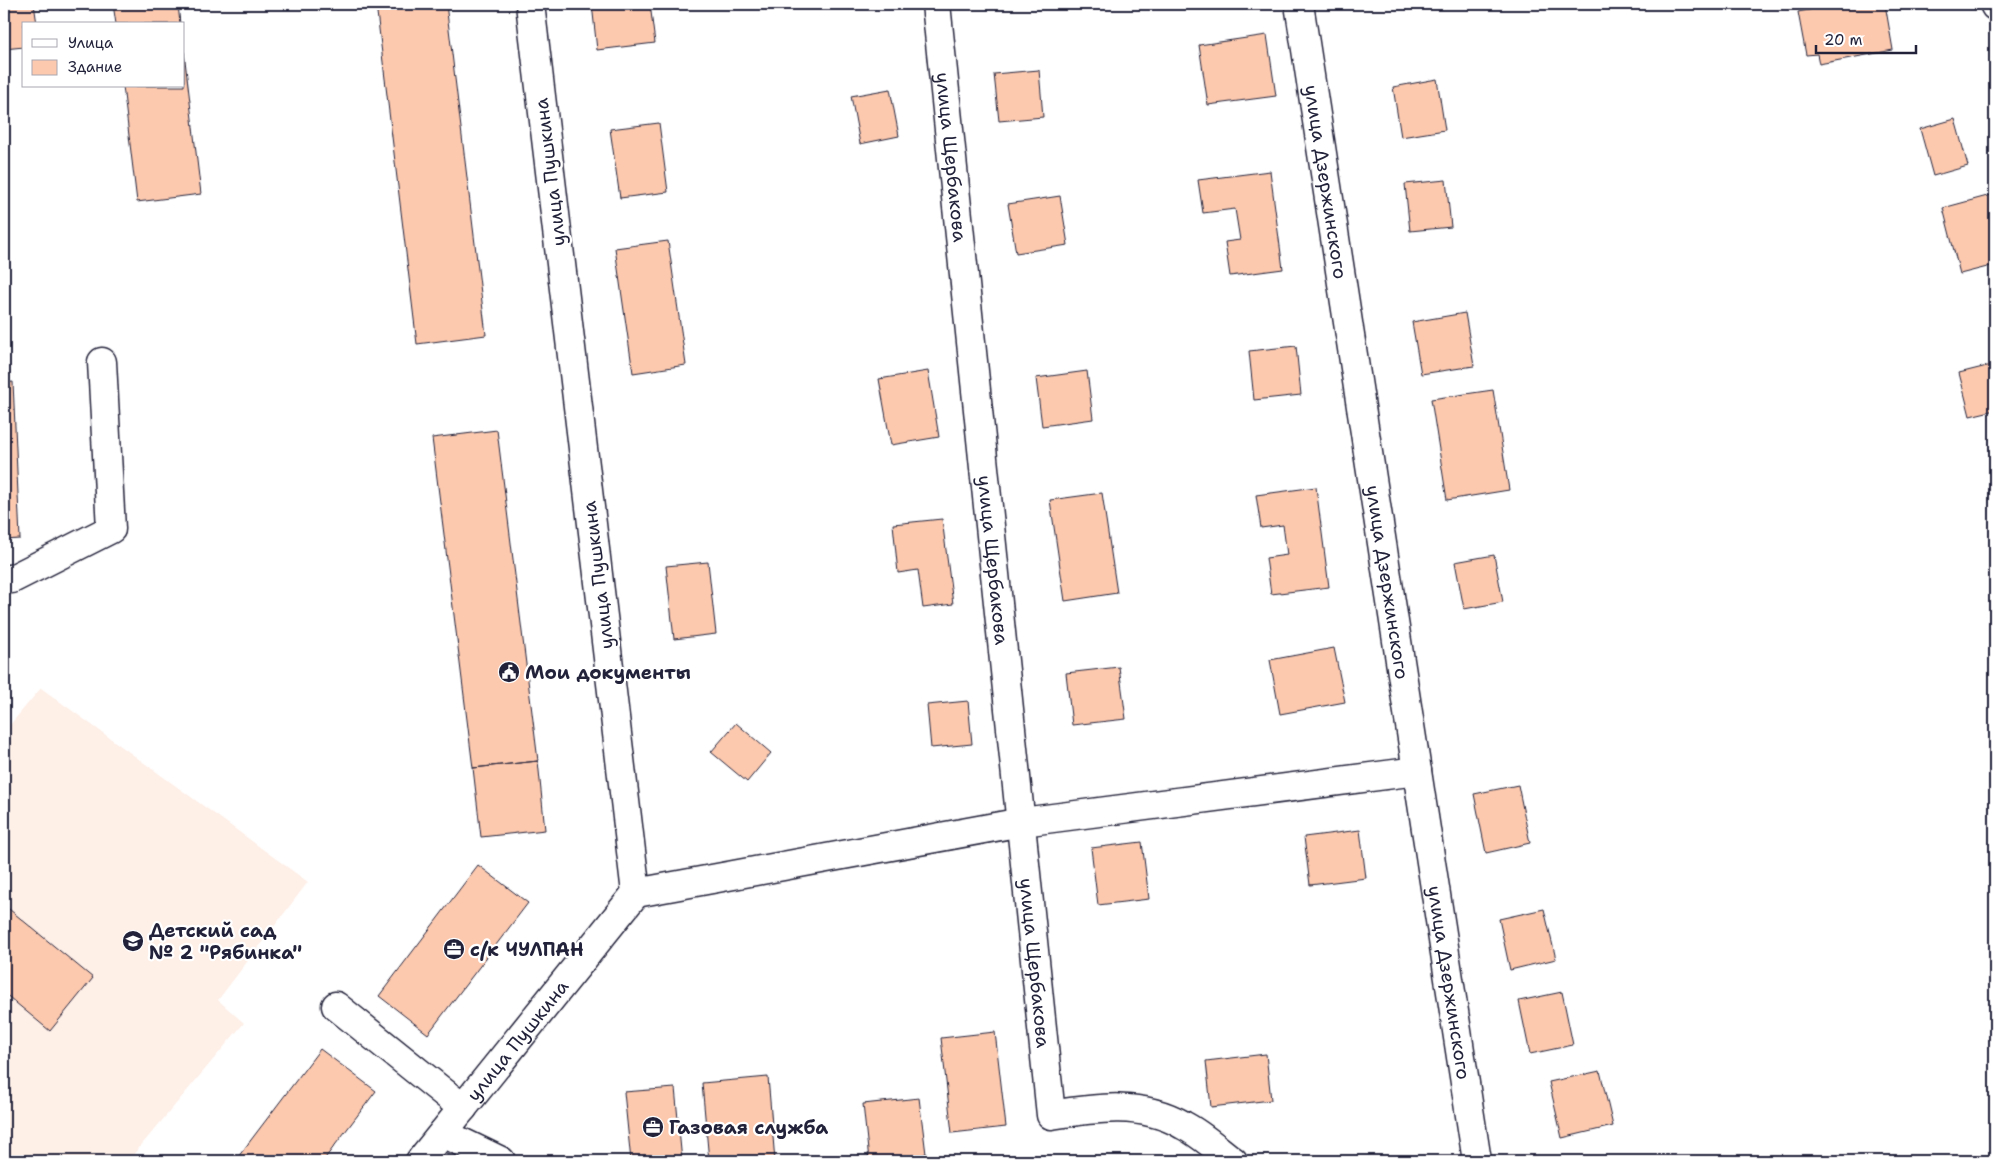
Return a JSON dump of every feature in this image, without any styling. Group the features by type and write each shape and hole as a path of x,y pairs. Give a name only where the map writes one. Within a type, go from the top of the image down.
{"street":[{"name":"улица Пушкина","path":"420,1161 636,893 530,4"},
{"name":"улица Щербакова","path":"936,4 1051,1115 1121,1107 1152,1112 1183,1124 1233,1161"},
{"name":"улица Дзержинского","path":"1299,4 1477,1161"},
{"path":"4,579 12,579 111,529 102,362"},
{"path":"636,893 1022,822 1417,771"},
{"path":"336,1006 463,1108"},
{"path":"442,1133 501,1161"}],"shaded area":[{"name":"Детский сад № 2 \"Рябинка\"","path":"41,688 308,882 218,1000 244,1023 128,1161 4,1161 4,732"}],"building":[{"path":"4,4 34,4 37,22 22,22 22,47 4,49"},
{"path":"113,4 178,4 180,22 116,22"},
{"path":"376,4 446,4 486,335 417,344"},
{"path":"592,4 650,4 655,43 597,50"},
{"path":"1841,4 1885,4 1893,50 1819,64 1817,54 1806,55 1798,12"},
{"path":"1267,35 1276,96 1208,105 1199,45"},
{"path":"185,60 201,194 137,202 123,88 185,88"},
{"path":"1039,70 1043,117 999,121 994,74"},
{"path":"1437,79 1445,130 1401,137 1393,87"},
{"path":"890,89 899,136 860,144 851,96"},
{"path":"1955,119 1968,166 1933,176 1920,129"},
{"path":"659,123 668,192 620,198 610,129"},
{"path":"1270,171 1283,269 1230,276 1225,242 1240,240 1235,209 1203,213 1198,180"},
{"path":"1446,180 1451,227 1410,231 1405,184"},
{"path":"1991,195 1995,213 1995,265 1960,274 1943,208"},
{"path":"1060,196 1068,245 1016,253 1008,204"},
{"path":"668,241 686,365 633,373 615,248"},
{"path":"1465,313 1474,366 1421,374 1412,322"},
{"path":"1296,346 1301,395 1254,400 1249,351"},
{"path":"1995,364 1995,410 1970,416 1959,373"},
{"path":"928,371 939,437 891,445 879,379"},
{"path":"1087,371 1093,419 1042,426 1036,378"},
{"path":"13,382 20,539 4,540 4,383"},
{"path":"1493,390 1509,490 1447,500 1431,399"},
{"path":"497,430 538,761 473,768 432,438"},
{"path":"1316,487 1329,587 1271,594 1266,558 1287,555 1283,525 1261,528 1256,495"},
{"path":"1102,493 1117,593 1065,601 1050,500"},
{"path":"942,519 953,604 923,608 918,570 898,573 893,524"},
{"path":"1494,555 1503,602 1464,609 1455,562"},
{"path":"708,562 716,634 674,639 666,566"},
{"path":"1334,648 1345,702 1280,714 1270,660"},
{"path":"1119,667 1126,719 1072,725 1066,673"},
{"path":"968,701 972,744 931,748 927,705"},
{"path":"736,723 771,753 747,782 711,752"},
{"path":"538,761 545,830 481,837 473,768"},
{"path":"1518,785 1530,843 1486,853 1474,794"},
{"path":"1360,830 1366,878 1310,885 1304,837"},
{"path":"1142,842 1149,899 1098,905 1091,848"},
{"name":"с/к ЧУЛПАН","path":"478,865 528,903 428,1034 379,996"},
{"path":"4,905 93,978 50,1031 4,993"},
{"path":"1544,909 1556,959 1510,970 1499,919"},
{"path":"1562,992 1573,1045 1530,1054 1519,1001"},
{"path":"995,1032 1006,1127 952,1133 941,1038"},
{"path":"320,1049 376,1091 323,1161 235,1161"},
{"path":"1266,1054 1271,1100 1211,1107 1206,1061"},
{"path":"1600,1071 1613,1126 1562,1138 1549,1082"},
{"path":"768,1077 775,1161 709,1161 702,1083"},
{"name":"Газовая служба","path":"675,1088 682,1161 631,1161 624,1092"},
{"path":"919,1098 926,1154 869,1160 863,1104"}],"place":[{"name":"Мои документы","path":"509,672"},
{"name":"Детский сад № 2 \"Рябинка\"","path":"133,941"},
{"name":"с/к ЧУЛПАН","path":"454,949"},
{"name":"Газовая служба","path":"653,1127"}]}
